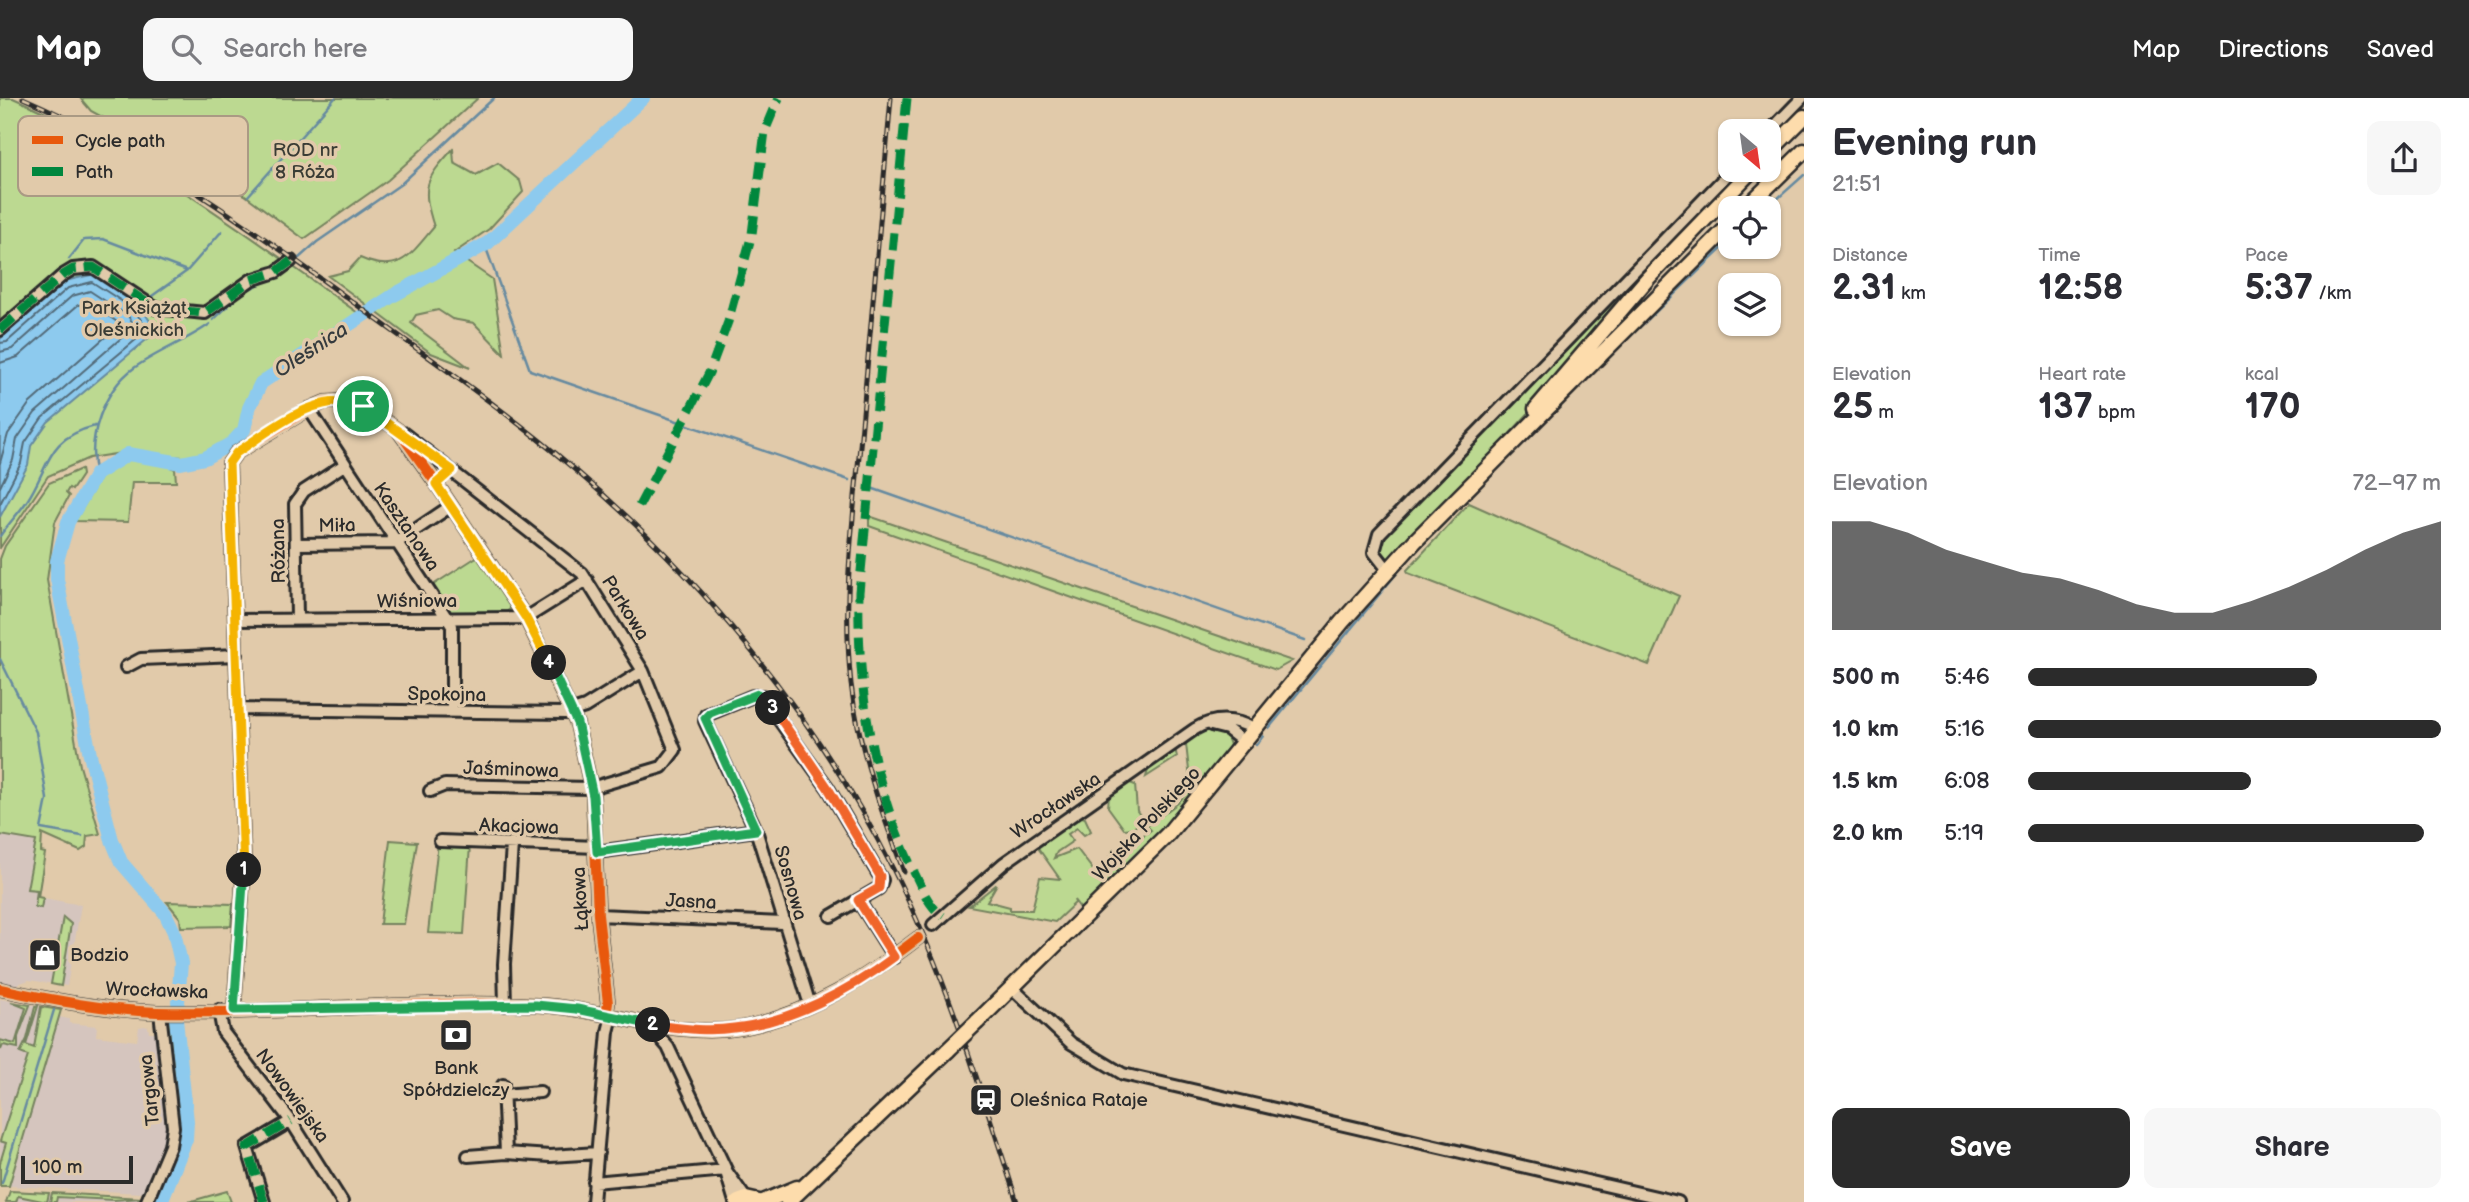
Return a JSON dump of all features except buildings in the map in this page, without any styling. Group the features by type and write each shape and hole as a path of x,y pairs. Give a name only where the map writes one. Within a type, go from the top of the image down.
{"main road":[{"path":"1782,139 1804,117"},
{"path":"1758,196 1804,151"},
{"path":"1490,464 1622,306 1741,182"},
{"path":"1490,464 1718,237"},
{"name":"Wojska Polskiego","path":"788,1202 1134,870 1245,743 1388,570 1490,464"},
{"name":"Wojska Polskiego","path":"749,1202 805,1184"}],"street":[{"path":"1781,119 1802,98"},
{"path":"1388,570 1374,552 1378,534 1720,182"},
{"path":"0,330 62,275 83,267 101,270 155,308 205,313 251,280 276,272 291,261"},
{"name":"Łąkowa","path":"235,620 229,463 236,453 309,409 336,400 355,402 398,430 526,618 573,711 591,788 597,849 598,915 609,1016 593,1202"},
{"name":"Kasztanowa","path":"309,409 452,626 452,712"},
{"name":"Parkowa","path":"398,430 452,470 587,580 643,671 673,741 672,756 662,767 591,788"},
{"name":"Różana","path":"297,618 295,504 299,496 344,465"},
{"path":"436,484 452,470"},
{"path":"396,543 451,506"},
{"name":"Miła","path":"297,544 396,543"},
{"path":"526,618 587,580"},
{"name":"Wiśniowa","path":"235,620 526,618"},
{"path":"234,1010 244,866 235,620"},
{"path":"126,667 141,659 237,655"},
{"name":"Spokojna","path":"238,709 573,711 643,671"},
{"name":"Sosnowa","path":"810,1005 782,923 756,830 705,718 710,713 758,694 766,699 828,788 880,876 879,888 831,916"},
{"path":"1204,724 1234,721 1255,730"},
{"path":"1204,724 1223,728 1245,743"},
{"name":"Wrocławska","path":"933,925 1024,848 1204,724"},
{"name":"Jaśminowa","path":"430,791 445,785 591,788"},
{"name":"Akacjowa","path":"440,841 597,849 756,830"},
{"path":"505,1005 504,964 512,845"},
{"path":"858,900 894,957"},
{"name":"Jasna","path":"598,915 782,923"},
{"name":"Wrocławska","path":"0,989 88,1005 160,1012 560,1006 649,1025 688,1029 746,1027 810,1005 849,987 918,938"},
{"path":"1012,988 1071,1043 1123,1074 1678,1202"},
{"name":"Nowowiejska","path":"219,1010 223,1032 291,1121 342,1202"},
{"name":"Targowa","path":"147,1201 170,1146 173,1127 160,1012"},
{"path":"649,1025 662,1036 671,1051 726,1171 749,1202"},
{"path":"671,1051 675,1041 688,1029"},
{"path":"506,1153 503,1090 540,1092"},
{"path":"264,1202 247,1147 291,1121"},
{"path":"468,1156 506,1153 550,1156 598,1153"},
{"path":"594,1182 726,1171"}],"shaded area":[{"path":"0,829 42,833 38,897 81,905 67,986 29,980 15,985 0,982"},
{"path":"0,999 50,1008 0,1163"},
{"path":"59,1017 69,1019 69,1023 97,1026 96,1036 137,1041 139,1027 144,1026 148,1027 149,1033 155,1033 167,1133 142,1193 9,1186"},
{"path":"10,1192 142,1199 140,1202 6,1202"}],"green space":[{"name":"Park Książąt Oleśnickich","path":"0,98 13,98 51,116 18,116 18,196 191,196 358,313 256,381 239,431 215,449 194,458 128,452 89,458 48,476 0,548"},
{"name":"ROD nr 8 Róża","path":"80,98 478,98 388,180 304,239 246,196 248,116 100,116 91,111"},
{"path":"453,149 454,163 476,175 498,163 520,181 523,192 489,229 454,253 492,279 504,354 474,323 452,319 438,310 416,315 411,323 470,368 431,353 328,276 348,271 360,258 373,263 394,263 402,260 418,246 434,227 428,202 428,184 436,168"},
{"path":"1723,182 1736,182 1724,196 1718,196 1718,202 1571,366 1392,559 1385,561 1379,555 1378,542"},
{"path":"128,459 152,461 175,469 176,482 132,482 128,522 75,521 103,473"},
{"path":"81,469 82,475 72,490 69,488 66,493 69,496 55,522 47,580 80,766 100,834 87,836 86,847 80,851 42,834 41,852 45,853 38,897 43,898 41,908 35,907 37,890 27,889 36,841 0,835 0,559 5,546 49,483"},
{"path":"1469,503 1679,596 1649,665 1408,573 1407,570"},
{"path":"869,516 1292,661 1276,670 869,526"},
{"path":"478,556 511,604 510,609 504,614 449,613 430,587"},
{"path":"1208,728 1226,734 1230,745 1226,754 1137,859 1083,912 1074,900 1075,903 1055,922 969,906 997,884 987,901 1010,907 1010,910 1032,910 1040,877 1060,879 1036,845 1079,816 1085,818 1091,831 1084,835 1077,828 1068,834 1073,841 1057,852 1054,858 1077,849 1093,870 1109,860 1114,849 1117,853 1151,830 1147,826 1178,803 1191,788 1186,744 1192,736"},
{"path":"1175,748 1177,757 1146,777 1149,767"},
{"path":"1128,782 1135,785 1137,811 1142,818 1134,828 1124,829 1108,807 1109,796"},
{"path":"390,840 417,842 404,924 380,924"},
{"path":"438,843 470,845 464,934 428,933"},
{"path":"167,902 233,904 231,926 181,927 180,918"},
{"path":"63,917 71,924 61,986 51,984"},
{"path":"11,1002 30,1005 18,1037 18,1048 3,1045 1,1050 0,1040 15,1044 26,1008"},
{"path":"38,1006 26,1045 34,1048 41,1007 61,1010 9,1186 0,1186 0,1163 6,1143 0,1141 28,1056 20,1053 27,1039 35,1007"},
{"path":"174,1020 185,1120 183,1137 158,1202 152,1202 176,1145 179,1129 166,1022"},
{"path":"10,1191 49,1193 47,1202 18,1196 16,1202 6,1202"},
{"path":"227,1191 231,1202 188,1202"},
{"path":"52,1193 142,1198 114,1200 57,1197 56,1202 50,1202"}],"water":[{"path":"95,274 139,304 153,326 151,336 48,422 31,446 28,465 0,517 0,339 65,281"}],"waterway":[{"path":"248,196 335,98"},
{"path":"299,258 317,242 401,184 494,98"},
{"name":"Oleśnica","path":"178,1002 181,963 174,932 165,913 121,862 112,840 90,755 57,579 57,561 68,522 96,474 128,454 181,463 205,458 232,443 244,430 249,408 261,383 394,295 488,243 643,98"},
{"path":"1780,196 1804,175"},
{"path":"152,296 187,271 222,231"},
{"path":"69,259 84,240 103,239 187,271"},
{"path":"485,245 530,370 680,422"},
{"path":"1599,366 1718,252"},
{"path":"213,320 243,292 287,271"},
{"path":"47,282 56,272"},
{"path":"27,299 34,294"},
{"path":"96,474 96,430 106,402 123,377 153,356 210,324"},
{"path":"1540,375 1566,348"},
{"path":"685,424 849,480"},
{"path":"0,536 27,501 58,446 79,431 95,426"},
{"path":"871,488 1305,640"},
{"path":"1404,564 1429,537"},
{"path":"1269,728 1397,573"},
{"path":"0,659 36,732 47,799 41,829 82,836"},
{"path":"1256,745 1263,736"},
{"path":"2,1183 54,1010"},
{"name":"Oleśnica","path":"161,1202 186,1139 187,1121 176,1020"}],"railway":[{"path":"23,98 62,116"},
{"path":"891,98 852,529 848,622 851,684 859,733 879,803 904,872"},
{"path":"203,196 476,391 549,448 621,511 667,556 753,653 829,757 893,869 946,991 1017,1202"}],"marked path":[{"path":"639,506 709,373 728,322 752,234 765,131 779,98"},
{"path":"907,98 859,592 859,628 864,700 887,805 899,839 929,902 943,916"},
{"path":"0,330 73,269 93,267 155,308 205,313 251,280 276,272 291,261"},
{"path":"264,1202 247,1147 291,1121"}],"cycle path":[{"path":"234,1010 244,866 229,463 236,453 309,409 325,402 346,401 363,406 398,430 436,483 526,618 577,724 593,796 598,915 608,1003 606,1015"},
{"path":"0,989 78,1004 157,1012 442,1004 537,1005 563,1007 667,1027 720,1030 770,1021 815,1003 858,980 918,938"}],"place":[{"name":"Bodzio","path":"45,955"},
{"name":"Bank Spółdzielczy","path":"456,1035"},
{"name":"Oleśnica Rataje","path":"986,1100"}],"route":[{"path":"336,400 355,402 363,406 416,441 452,470 436,484 526,618 573,711 593,796 597,852 746,834 756,830 705,718 710,713 758,694 766,699 828,788 880,876 882,884 879,888 858,900 894,957 849,987 810,1005 759,1023 721,1030 649,1025 577,1009 536,1005 234,1010 244,866 229,463 236,453 317,405 336,400"}]}
